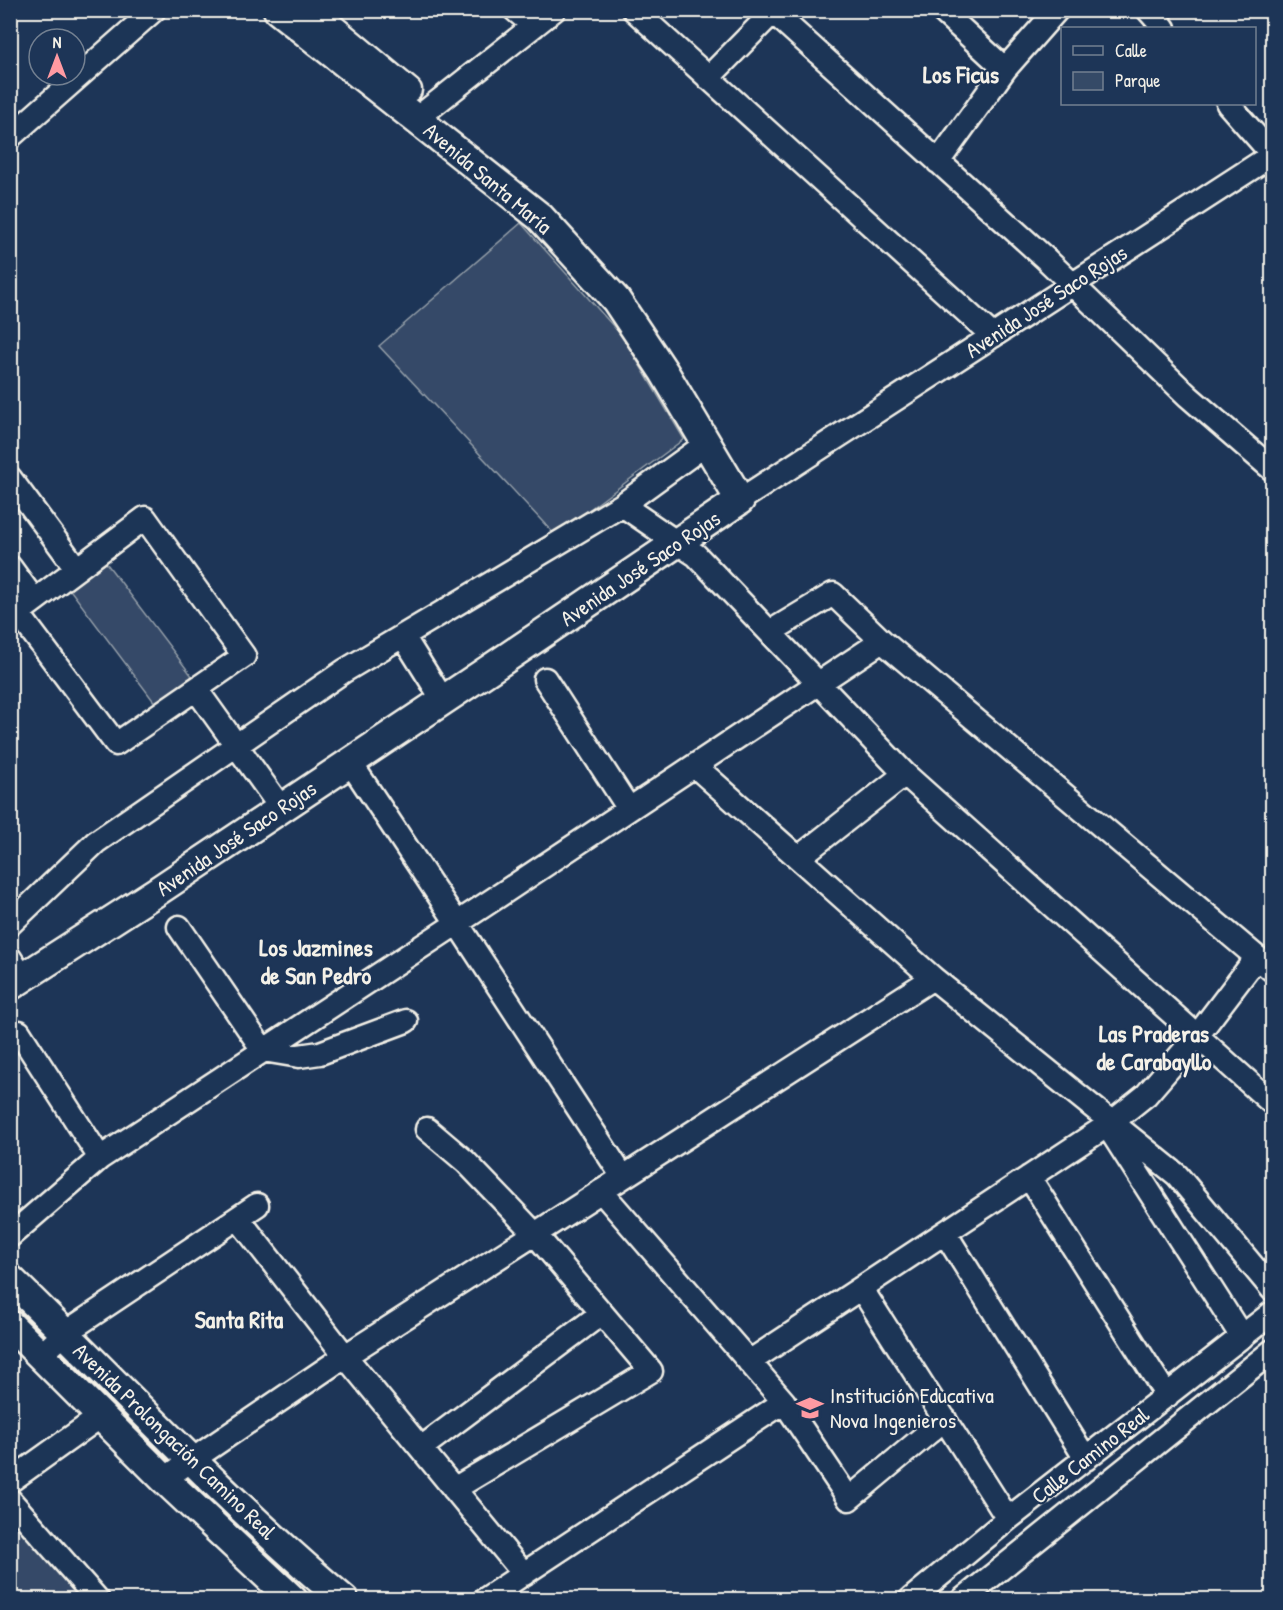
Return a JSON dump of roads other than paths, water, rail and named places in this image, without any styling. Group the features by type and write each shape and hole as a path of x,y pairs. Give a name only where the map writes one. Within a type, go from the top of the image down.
{"main road":[{"name":"Avenida Santa María","path":"278,10 540,217 616,300 664,372 740,500"},
{"name":"Avenida José Saco Rojas","path":"15,974 281,808 740,500"},
{"name":"Avenida Prolongación Camino Real","path":"10,1280 190,1460 304,1567 344,1599"},
{"name":"Avenida Prolongación Camino Real","path":"10,1325 164,1479 293,1599"}],"street":[{"path":"10,137 154,10"},
{"path":"314,10 410,90"},
{"path":"515,10 534,26"},
{"path":"416,119 554,10"},
{"path":"634,10 993,336"},
{"path":"941,10 1005,69"},
{"path":"938,162 1005,69 1057,10"},
{"path":"1148,10 1163,27"},
{"path":"708,78 773,12 788,16 938,162 1046,259 1188,396 1269,460"},
{"path":"1229,105 1269,161"},
{"name":"Avenida José Saco Rojas","path":"740,500 1072,285 1269,161"},
{"path":"10,924 96,842 344,671 622,505 706,444"},
{"path":"10,478 77,568"},
{"path":"622,505 696,555 905,774 1272,1103"},
{"path":"145,519 244,656 116,744 18,613 34,600 145,519"},
{"path":"10,567 34,600"},
{"path":"749,1362 1109,1124 1146,1095 1197,1036 1265,964 882,641 833,594 770,632"},
{"path":"403,636 443,700"},
{"path":"10,1236 100,1158 882,641"},
{"path":"545,680 629,809"},
{"path":"196,689 281,808"},
{"path":"350,762 623,1177"},
{"path":"694,766 933,978 1109,1124 1177,1175 1272,1289"},
{"path":"798,858 905,774"},
{"path":"179,927 263,1050 299,1056 320,1053 406,1021"},
{"path":"164,1479 345,1356 933,978"},
{"path":"19,1032 100,1158"},
{"path":"1109,1124 1242,1336"},
{"path":"427,1129 466,1162 535,1234 651,1371 454,1489"},
{"path":"1029,1178 1167,1396"},
{"path":"601,1191 784,1402 849,1499 945,1419"},
{"path":"41,1355 65,1333 247,1212 345,1356 524,1574"},
{"path":"945,1233 1086,1458"},
{"path":"861,1288 1008,1519"},
{"path":"421,1448 602,1313"},
{"name":"Calle Camino Real","path":"910,1599 1008,1519 1242,1336 1269,1323"},
{"path":"962,1599 1272,1351"},
{"path":"484,1599 784,1402"},
{"path":"1142,1414 1161,1440"},
{"path":"10,1481 101,1416"},
{"path":"10,1500 98,1599"},
{"path":"987,1536 1010,1561"}],"place":[{"name":"Institución Educativa Nova Ingenieros","path":"810,1408"}],"district":[{"name":"Los Ficus","path":"961,75"},
{"name":"Los Jazmines de San Pedro","path":"316,962"},
{"name":"Las Praderas de Carabayllo","path":"1154,1048"},
{"name":"Santa Rita","path":"239,1320"}]}
